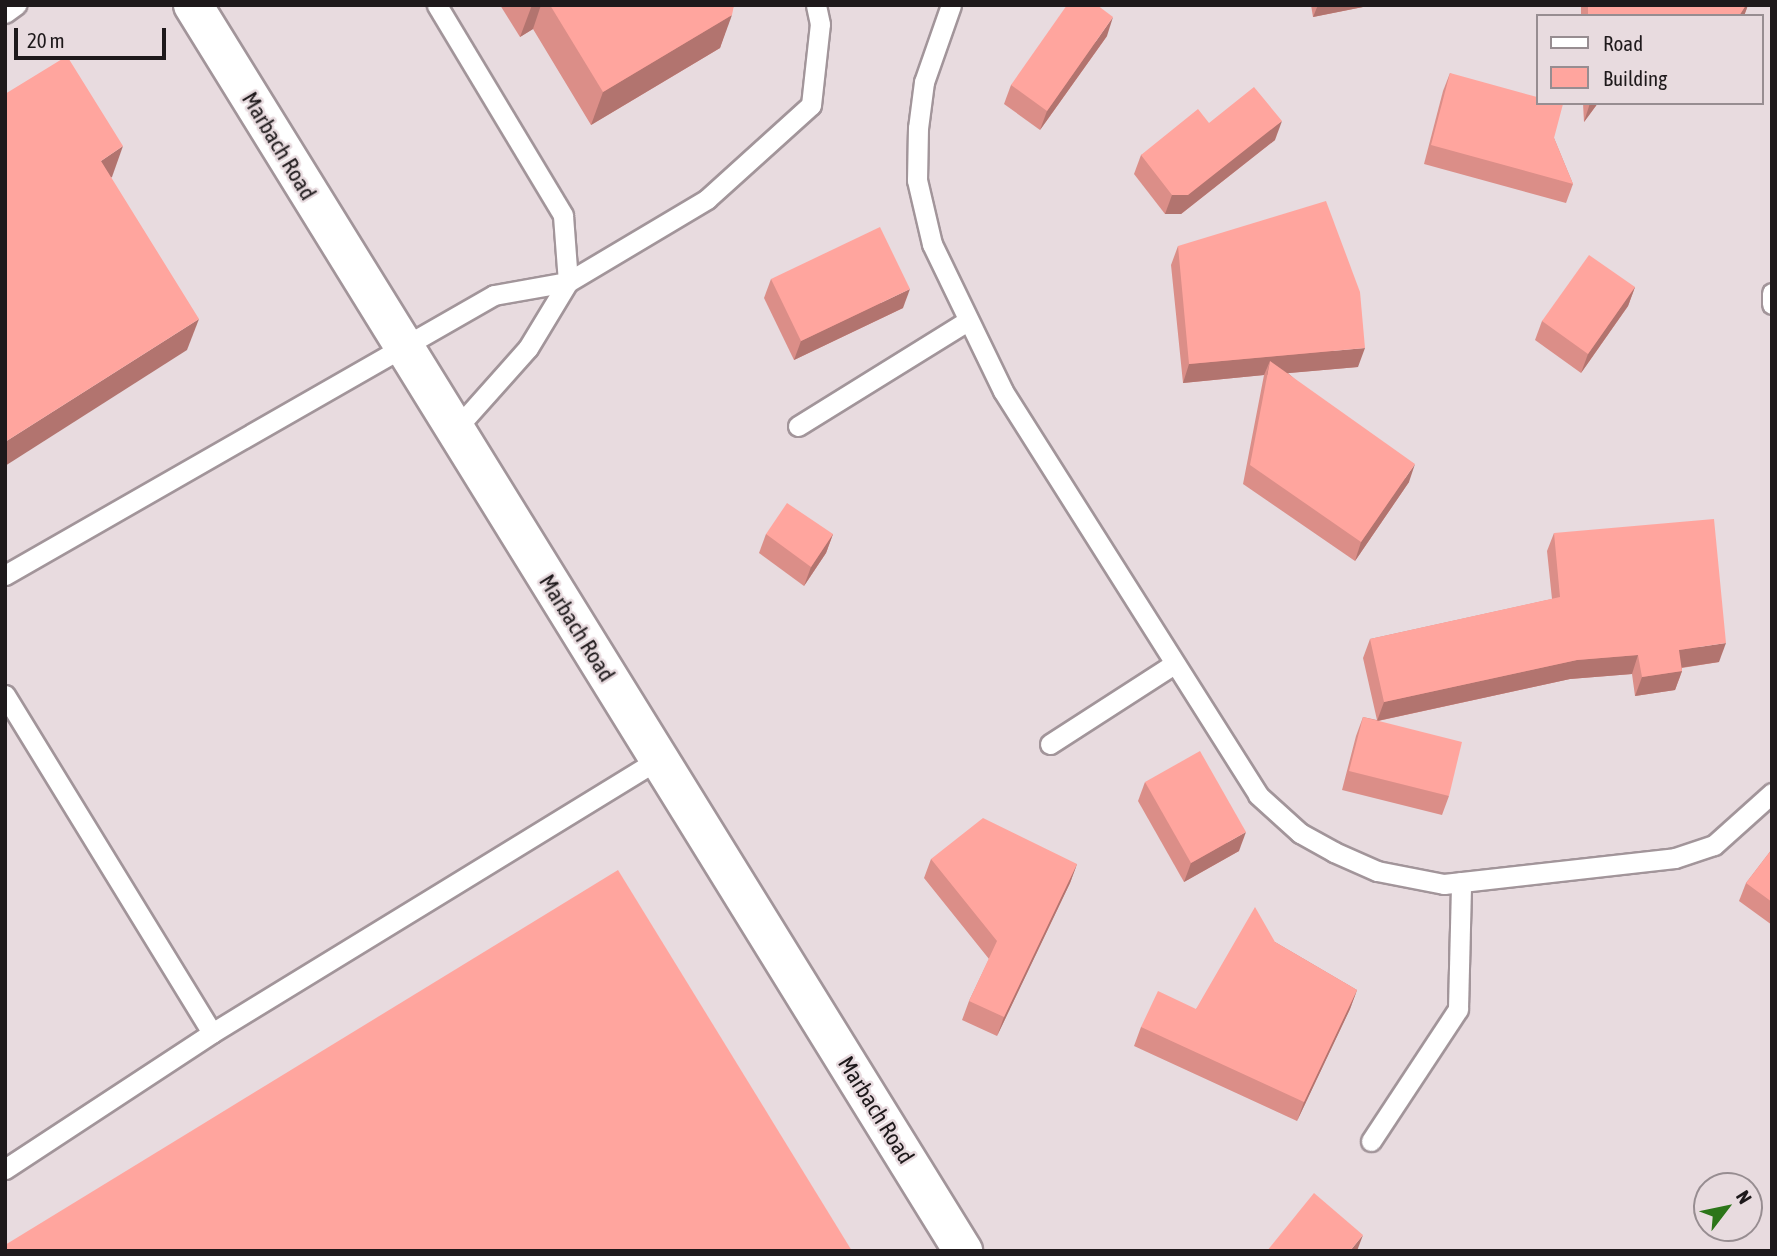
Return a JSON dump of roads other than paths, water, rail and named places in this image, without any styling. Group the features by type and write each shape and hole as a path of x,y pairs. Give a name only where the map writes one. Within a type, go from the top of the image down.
{"street":[{"name":"Marbach Road","path":"193,5 400,345 963,1251"}],"lane":[{"path":"5,13 16,5"},
{"path":"437,5 563,215 568,282 528,348 454,431"},
{"path":"5,575 400,345 494,295 568,282 707,198 811,105 820,24 816,5"},
{"path":"951,5 924,82 916,180 932,244 966,322 1174,664 1258,794 1300,833 1377,871 1461,882 1675,858 1714,845 1772,793"},
{"path":"1772,293 1772,304"},
{"path":"798,426 966,322"},
{"path":"1050,744 1174,664"},
{"path":"5,695 212,1033"},
{"path":"5,1169 212,1033 659,759"},
{"path":"1371,1141 1458,1009 1461,882"}]}
